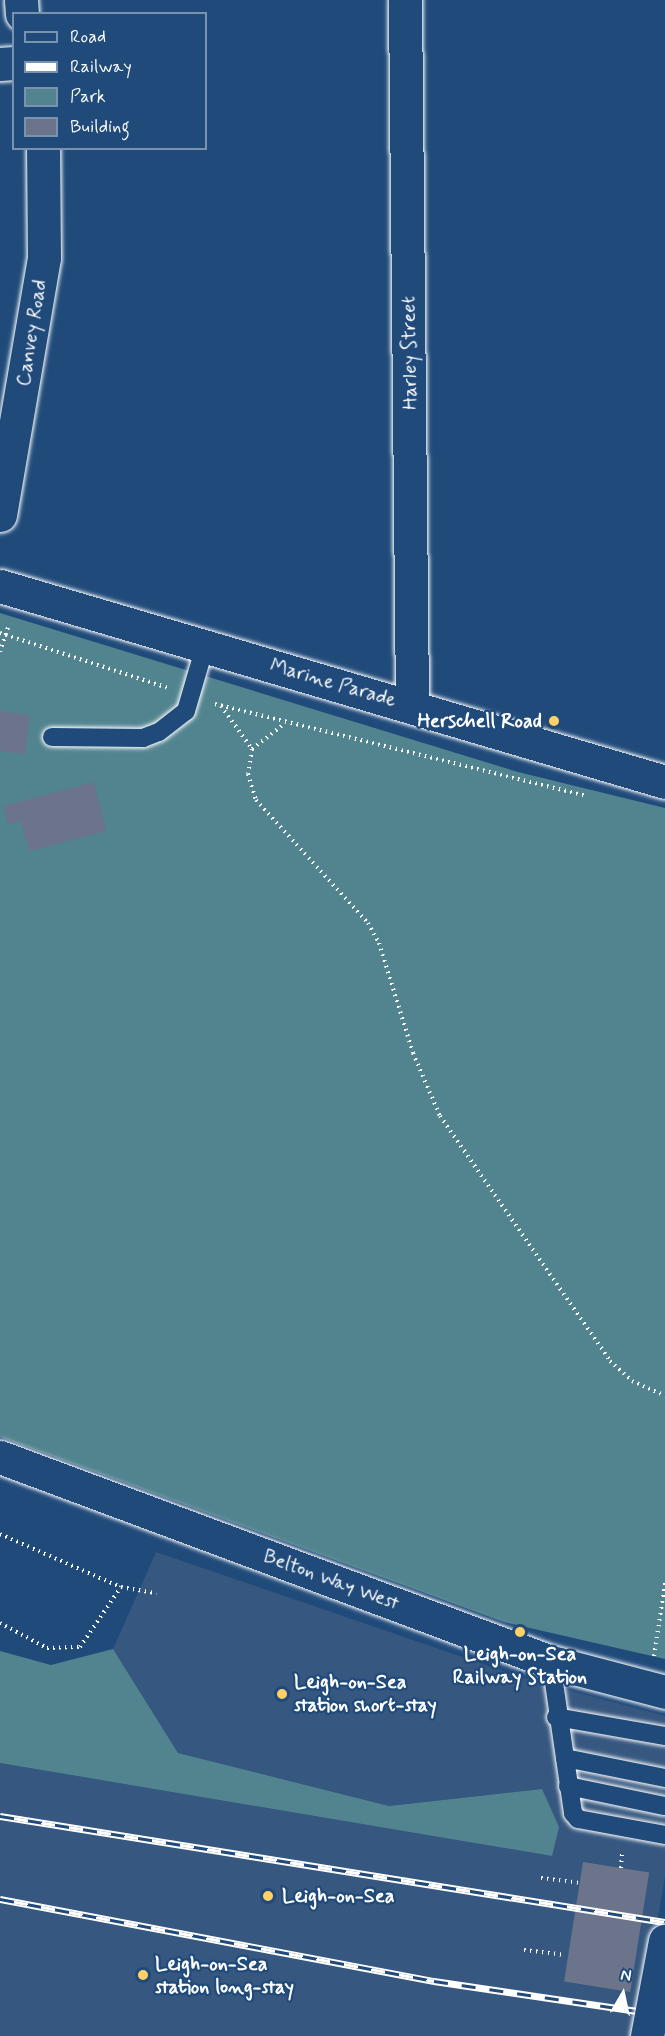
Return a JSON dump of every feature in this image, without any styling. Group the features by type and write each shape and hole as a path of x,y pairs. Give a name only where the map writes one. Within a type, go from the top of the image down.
{"street":[{"name":"Harley Street","path":"405,0 412,705"},
{"name":"Canvey Road","path":"0,515 44,258 43,150"},
{"name":"Marine Parade","path":"0,586 412,705 665,782"},
{"name":"Belton Way West","path":"0,1457 551,1662 665,1692"},
{"path":"647,2036 665,1941"}],"lane":[{"path":"52,737 143,738 177,721 192,696 205,645"},
{"path":"551,1662 556,1717 565,1758 568,1786 578,1818 665,1835"},
{"path":"556,1717 665,1736"},
{"path":"565,1758 665,1778"},
{"path":"568,1786 665,1806"}],"path":[{"path":"0,633 220,706 284,724 597,799"},
{"path":"220,706 252,749"},
{"path":"284,724 252,749 248,774 256,800 368,922 379,943 413,1053 440,1116 614,1367 665,1396"},
{"path":"0,1534 121,1587 156,1593"},
{"path":"656,1642 665,1583"},
{"path":"0,1623 47,1648 80,1647 121,1587"},
{"path":"621,1868 623,1849"},
{"path":"541,1878 579,1882"},
{"path":"524,1950 566,1955"}],"shaded area":[{"path":"156,1552 533,1681 665,1716 665,1877 637,2036 0,2036 0,1763 552,1856 542,1789 389,1806 178,1753 113,1649"}],"green space":[{"path":"0,613 518,772 665,808 665,1659 504,1622 0,1437"},
{"path":"113,1649 178,1753 389,1806 542,1789 559,1827 552,1856 0,1763 0,1651 51,1665"}],"building":[{"path":"0,711 30,715 25,754 0,751"},
{"path":"94,782 106,831 29,851 21,821 8,824 3,806"},
{"path":"583,1862 649,1872 630,1992 564,1982"}],"railway":[{"path":"0,1816 665,1922"},
{"path":"0,1899 434,1981 665,2015"}],"place":[{"name":"Herschell Road","path":"554,721"},
{"name":"Leigh-on-Sea Railway Station","path":"520,1632"},
{"name":"Leigh-on-Sea station short-stay","path":"282,1694"},
{"name":"Leigh-on-Sea","path":"268,1896"},
{"name":"Leigh-on-Sea station long-stay","path":"143,1975"}]}
